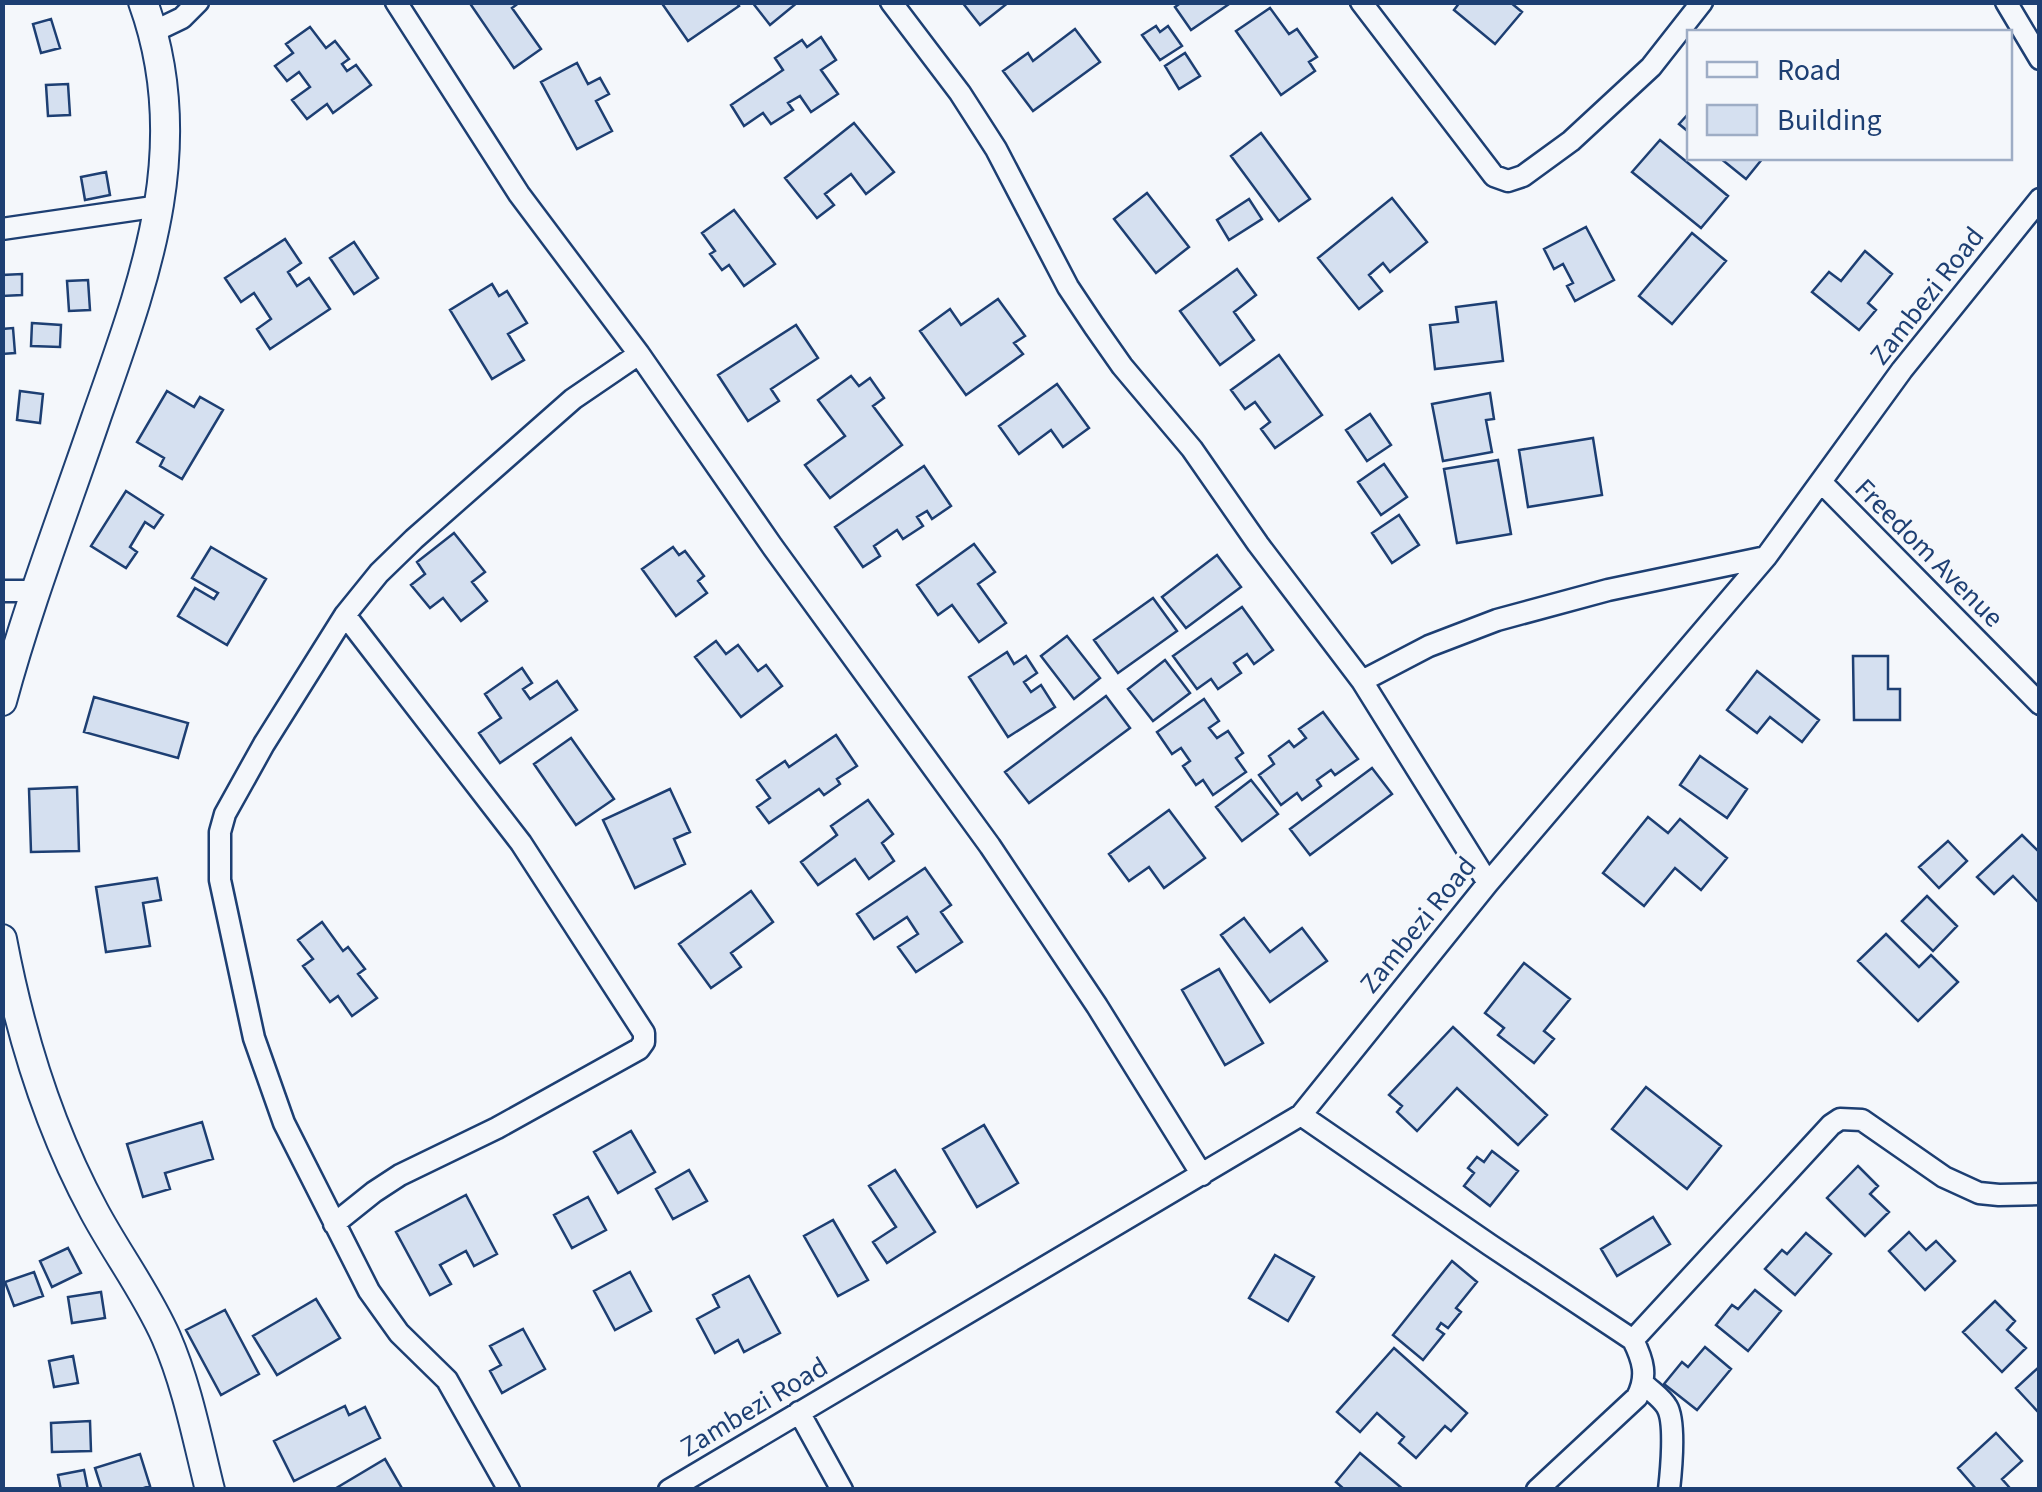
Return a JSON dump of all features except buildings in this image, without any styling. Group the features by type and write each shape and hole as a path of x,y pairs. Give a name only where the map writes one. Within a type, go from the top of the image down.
{"street":[{"path":"2,701 23,628 139,289 160,206 166,141 162,84 143,2"},
{"path":"154,40 155,31 182,18 198,2"},
{"path":"396,2 520,194 990,846 1202,1175"},
{"path":"890,2 960,93 996,150 1068,287 1103,339 1192,449 1362,681 1488,882"},
{"path":"1360,2 1494,176 1508,181 1522,176 1571,141 1651,67 1702,2"},
{"path":"2006,2 2040,58"},
{"name":"Zambezi Road","path":"670,1490 1301,1115 1488,882 1766,557 1902,370 2040,200"},
{"path":"2,230 160,206"},
{"path":"509,1490 447,1380 399,1334 369,1291 284,1123 254,1038 220,880 220,832 225,814 264,744 345,615 379,573 574,399 639,354"},
{"name":"Freedom Avenue","path":"1822,483 2040,704"},
{"path":"1362,681 1429,646 1497,620 1608,590 1766,557"},
{"path":"2,591 36,591"},
{"path":"334,1224 400,1175 497,1128 639,1049 644,1042 644,1033 522,843 345,615"},
{"path":"2,939 20,1022 59,1142 94,1212 166,1336 186,1394 210,1490"},
{"path":"1301,1115 1633,1340 1644,1365 1644,1384 1636,1397 1537,1490"},
{"path":"1633,1340 1840,1119 1862,1120 1944,1178 1979,1192 1998,1196 2040,1194"},
{"path":"1644,1384 1666,1405 1670,1415 1669,1490"},
{"path":"799,1412 842,1490"}]}
